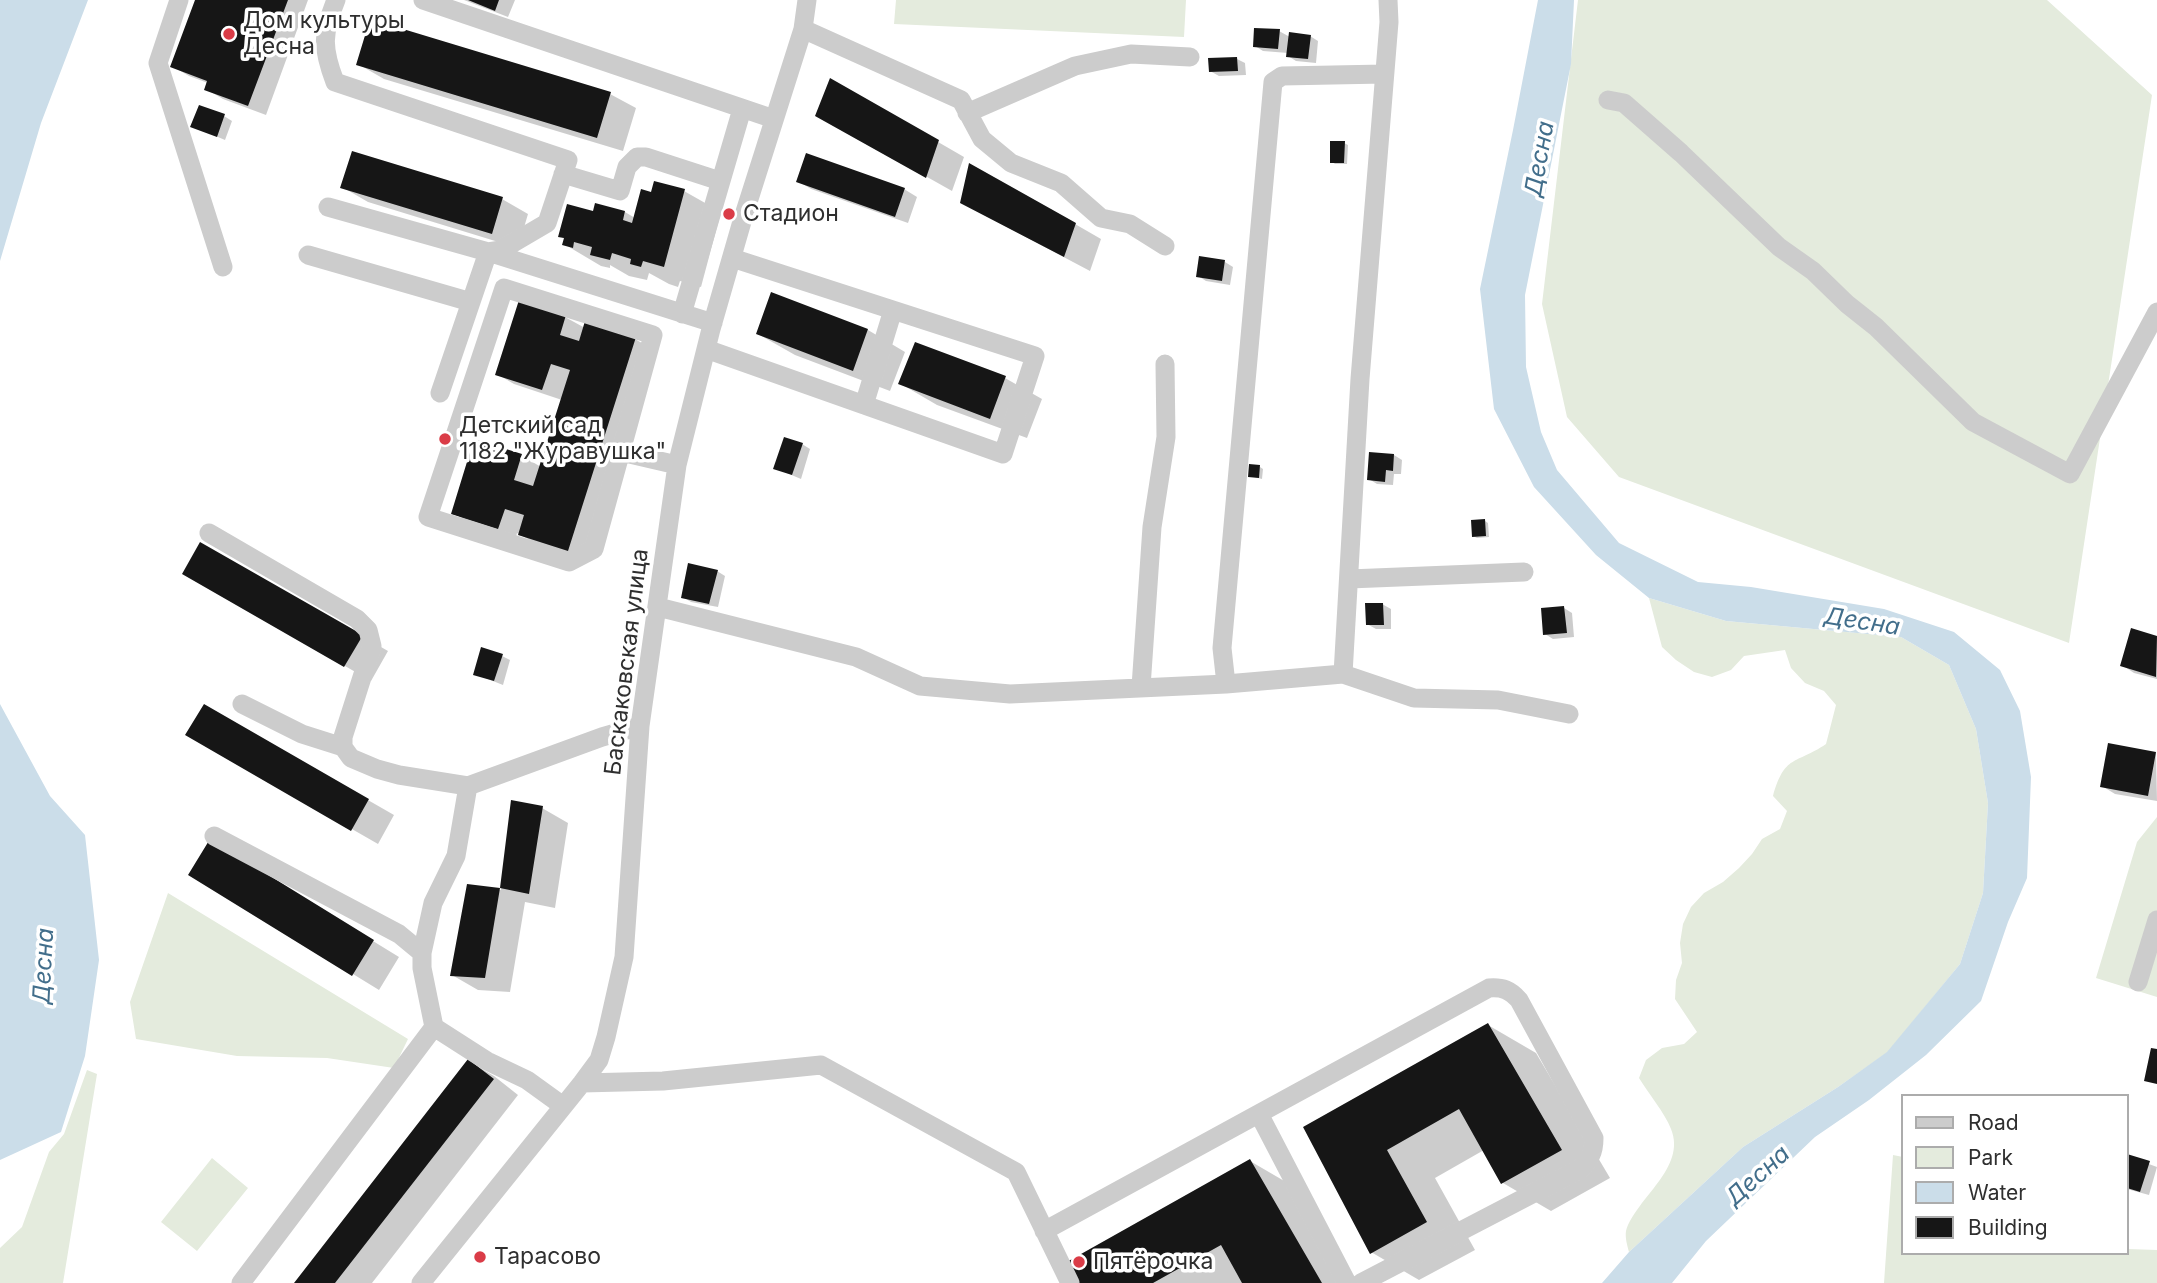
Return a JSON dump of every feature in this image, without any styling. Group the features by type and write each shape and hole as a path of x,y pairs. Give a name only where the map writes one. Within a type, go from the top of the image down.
{"street":[{"path":"179,0 158,63 223,267"},
{"path":"336,0 327,22 325,56 335,82 568,160 547,223 501,250 488,252"},
{"path":"423,0 774,119"},
{"name":"Баскаковская улица","path":"421,1283 582,1083 599,1060 606,1037 624,957 640,726 677,465 713,323 803,29 807,0"},
{"path":"1343,674 1360,379 1388,0"},
{"path":"803,29 961,100 982,139 1011,163 1061,183 1101,218 1130,224 1165,246"},
{"path":"968,113 1075,66 1131,54 1190,57"},
{"path":"1226,684 1222,648 1273,82 1282,76 1384,74"},
{"path":"1608,100 1625,103 1779,247 1813,271 1876,327 1973,422 2070,474 2157,312"},
{"path":"682,314 742,109"},
{"path":"563,174 620,191 627,167 637,157 646,157 720,181"},
{"path":"328,207 488,252 713,323"},
{"path":"440,393 488,252"},
{"path":"308,255 471,302"},
{"path":"706,349 1003,454 1035,356 732,258"},
{"path":"504,288 653,335 621,452 594,549 569,562 428,517 504,288"},
{"path":"864,405 893,310"},
{"path":"1141,687 1152,527 1166,436 1165,364"},
{"path":"621,452 677,465"},
{"path":"209,533 357,619 368,631 372,646 343,737 343,747 351,758 399,775 468,786 602,737 640,726"},
{"path":"1349,579 1524,572"},
{"path":"658,607 856,657 920,686 1010,694 1226,684 1343,674 1414,698 1498,700 1569,715"},
{"path":"243,704 302,734 343,747"},
{"path":"468,786 456,856 433,903 422,953 422,968 434,1027 487,1061 527,1080 564,1106"},
{"path":"214,836 399,934 422,953"},
{"path":"2138,982 2157,920"},
{"path":"1044,1231 1489,988 1501,987 1511,991 1519,1000 1594,1138 1591,1159 1580,1169 1361,1283"},
{"path":"241,1283 434,1027"},
{"path":"582,1083 663,1081 821,1065 1016,1172 1070,1283"},
{"path":"1259,1114 1347,1283"}],"green space":[{"path":"896,0 1186,0 1184,37 894,24"},
{"path":"1578,0 2047,0 2152,95 2069,643 1619,477 1567,417 1542,304"},
{"path":"1649,598 1726,621 1901,637 1949,665 1976,729 1988,803 1983,893 1960,964 1888,1052 1743,1147 1629,1252 1626,1231 1631,1219 1666,1170 1674,1143 1671,1129 1661,1110 1639,1078 1646,1060 1662,1048 1684,1044 1697,1032 1675,999 1676,980 1682,963 1680,943 1683,924 1691,907 1704,893 1739,868 1762,839 1780,829 1787,811 1773,796 1777,783 1792,762 1826,744 1836,705 1824,691 1805,683 1791,668 1785,650 1744,656 1731,670 1712,677 1694,672 1662,647"},
{"path":"2157,817 2157,997 2096,978 2137,842"},
{"path":"168,893 408,1039 394,1068 327,1058 237,1056 136,1039 130,1002"},
{"path":"87,1070 97,1074 63,1283 0,1283 0,1248 22,1227 49,1152 64,1134"},
{"path":"1893,1155 1902,1157 1902,1255 2129,1255 2129,1249 2157,1250 2157,1283 1884,1283"},
{"path":"212,1158 248,1188 197,1251 161,1222"}],"water":[{"path":"0,0 88,0 41,123 0,261"},
{"name":"Десна","path":"1538,0 1574,0 1571,64 1525,295 1526,367 1541,432 1557,470 1619,543 1698,582 1751,587 1884,609 1954,632 2000,670 2020,711 2031,777 2027,878 2008,922 1981,1001 1926,1055 1869,1100 1815,1137 1706,1241 1672,1283 1602,1283 1629,1252 1743,1147 1838,1087 1887,1052 1960,964 1983,893 1988,803 1976,729 1949,665 1901,637 1726,621 1649,598 1596,555 1534,487 1494,409 1480,289"},
{"name":"Десна","path":"0,704 50,796 85,835 99,960 85,1056 61,1132 0,1160"}],"building":[{"name":"Дом культуры Десна","path":"195,0 288,0 248,106 204,90 207,81 170,67"},
{"path":"468,0 499,0 495,11"},
{"path":"370,19 611,92 597,138 356,65"},
{"path":"1254,28 1280,29 1278,49 1253,47"},
{"path":"1289,32 1311,35 1308,59 1286,57"},
{"path":"1237,57 1238,71 1209,72 1208,58"},
{"path":"830,78 939,140 926,178 815,116"},
{"path":"199,105 225,114 217,137 190,127"},
{"path":"1330,141 1345,141 1344,163 1330,163"},
{"path":"352,151 503,197 492,234 340,188"},
{"path":"806,153 905,188 895,217 796,182"},
{"path":"969,163 1076,223 1064,257 960,203"},
{"path":"654,181 685,189 664,267 643,261 641,267 630,264 631,259 612,253 610,260 590,255 592,247 574,242 573,248 562,245 564,238 558,237 567,204 593,211 595,203 625,211 623,220 632,223 641,189 651,192"},
{"path":"1199,256 1225,260 1222,281 1196,277"},
{"path":"771,292 868,329 853,371 756,334"},
{"path":"519,300 566,315 560,335 579,341 585,321 636,337 568,551 518,535 524,515 505,509 498,529 451,514 474,439 522,454 514,480 533,486 570,370 551,364 542,390 495,375"},
{"path":"915,342 1006,376 990,419 898,384"},
{"path":"784,437 803,443 792,475 773,469"},
{"path":"1369,452 1394,454 1393,471 1386,470 1385,482 1367,480"},
{"path":"1249,464 1260,465 1259,478 1248,477"},
{"path":"1485,519 1486,536 1472,537 1471,520"},
{"path":"200,542 363,635 344,667 182,574"},
{"path":"688,563 718,570 709,604 681,598"},
{"path":"1365,603 1383,603 1384,625 1366,625"},
{"path":"1564,606 1567,633 1543,635 1541,608"},
{"path":"2131,628 2157,636 2156,677 2120,666"},
{"path":"481,647 503,654 494,681 473,675"},
{"path":"204,704 369,799 351,831 185,735"},
{"path":"2108,743 2156,752 2148,796 2100,787"},
{"path":"511,800 543,806 529,894 500,888"},
{"path":"210,839 374,940 352,976 188,875"},
{"path":"467,884 500,888 485,978 450,976"},
{"path":"1488,1023 1562,1150 1501,1184 1459,1109 1387,1150 1427,1222 1370,1254 1303,1127"},
{"path":"2151,1048 2157,1049 2157,1084 2144,1081"},
{"path":"468,1059 494,1079 335,1283 294,1283"},
{"path":"2129,1155 2150,1161 2140,1192 2129,1189"},
{"path":"1250,1159 1322,1283 1242,1283 1221,1245 1153,1283 1075,1283 1065,1263"}],"place":[{"name":"Дом культуры Десна","path":"229,34"},
{"name":"Стадион","path":"729,214"},
{"name":"Детский сад 1182 \"Журавушка\"","path":"445,439"},
{"name":"Тарасово","path":"480,1257"},
{"name":"Пятёрочка","path":"1079,1262"}]}
